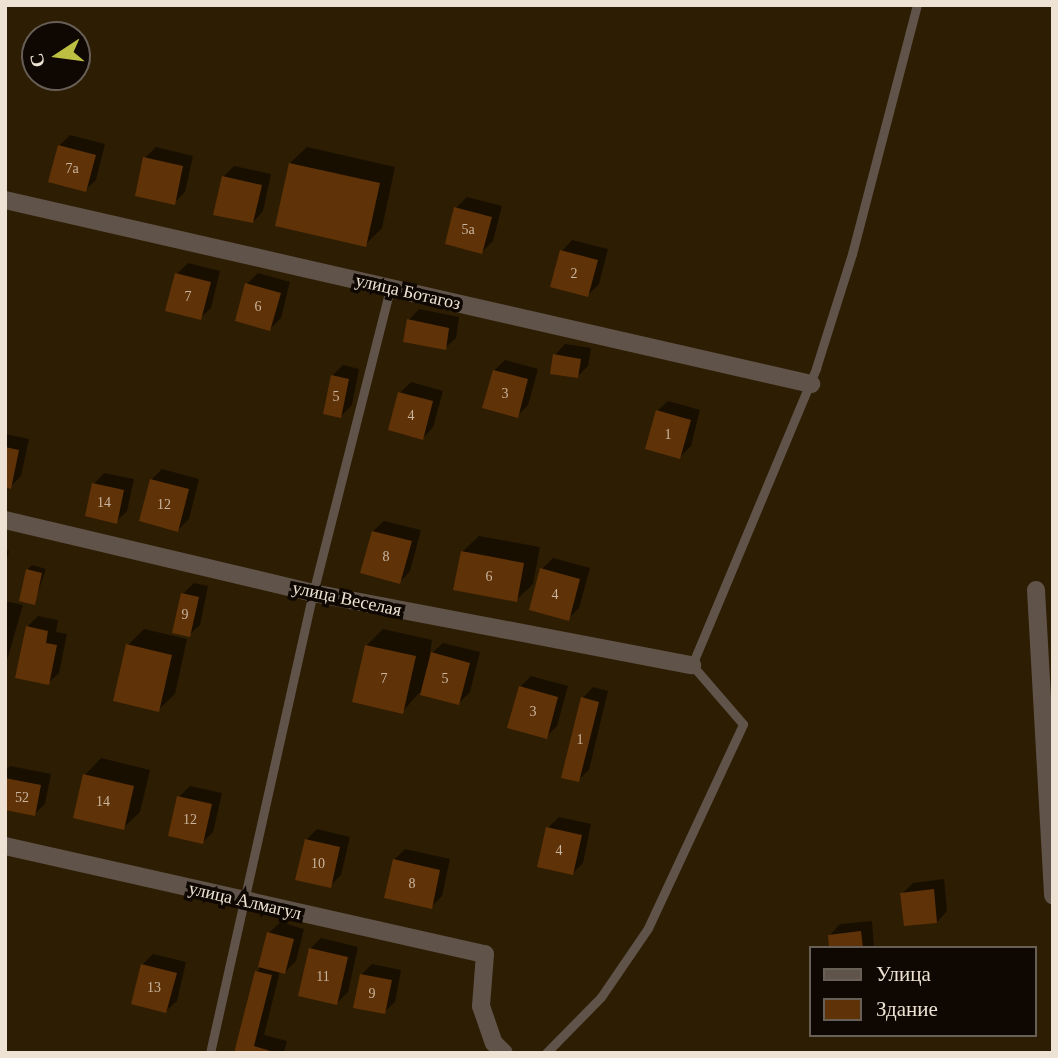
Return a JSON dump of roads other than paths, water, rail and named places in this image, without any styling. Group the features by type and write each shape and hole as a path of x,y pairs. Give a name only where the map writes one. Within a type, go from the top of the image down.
{"street":[{"name":"улица Ботагоз","path":"5,200 811,384"},
{"name":"улица Веселая","path":"5,520 313,593 692,664"},
{"path":"1036,590 1053,896"},
{"name":"улица Алмагул","path":"5,846 485,954 481,1006 494,1044 505,1053"}],"lane":[{"path":"547,1053 601,996 648,928 743,724 692,664 811,384 852,254 917,5"},
{"path":"210,1053 313,593 390,288"}]}
